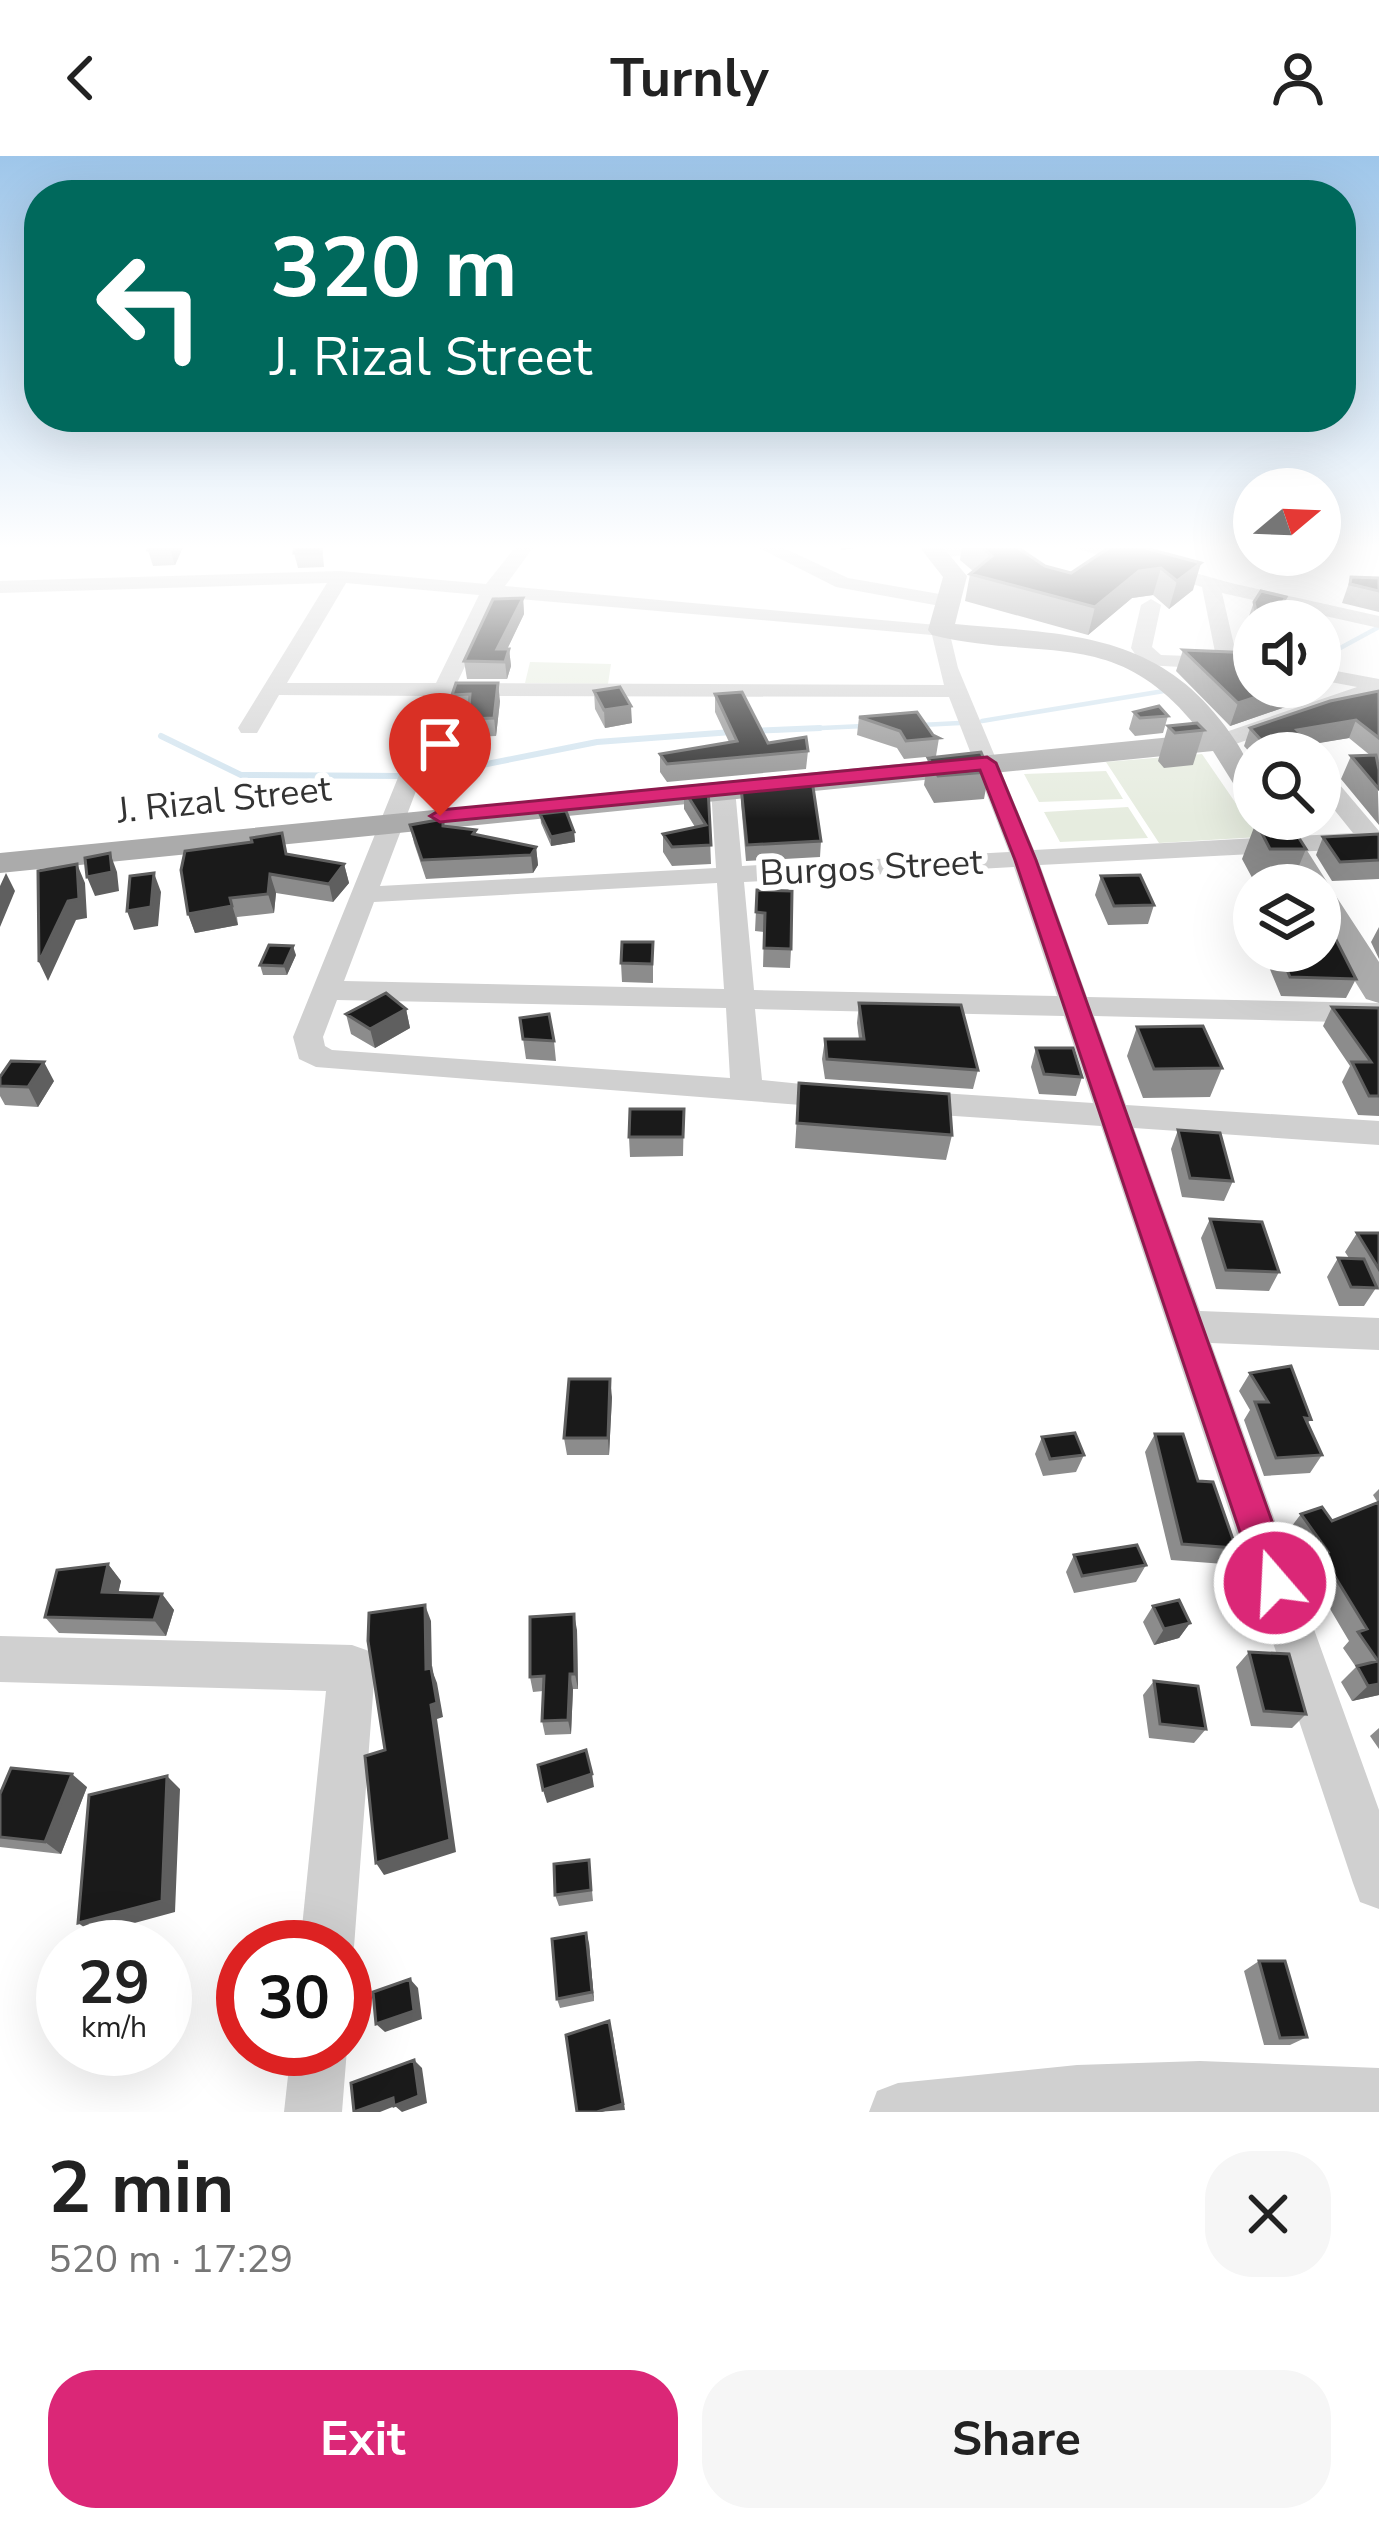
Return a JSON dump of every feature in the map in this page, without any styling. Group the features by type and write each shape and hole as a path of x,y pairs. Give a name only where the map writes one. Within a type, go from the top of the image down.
{"main road":[{"path":"989,636 1143,660 1175,687 1233,757"},
{"path":"1053,636 1094,650"},
{"name":"J. Rizal Street","path":"0,863 1222,741"},
{"path":"1341,930 1379,991"}],"street":[{"path":"249,728 304,636"},
{"path":"469,636 442,690 308,1037 310,1052 327,1060 1379,1133"},
{"path":"943,636 956,691 1025,860 1379,1883"},
{"path":"1143,636 1143,660 1233,662"},
{"path":"1222,636 1227,662"},
{"path":"1341,678 1379,686"},
{"name":"J. Rizal Street","path":"1222,741 1379,686"},
{"path":"272,689 956,691"},
{"path":"722,789 747,1090"},
{"path":"1341,800 1376,840"},
{"name":"Burgos Street","path":"363,895 1025,860 1233,837"},
{"name":"Burgos Street","path":"1341,837 1376,840"},
{"path":"328,990 1379,1013"},
{"path":"1186,1326 1379,1334"},
{"path":"0,1659 352,1668 329,1920"},
{"path":"313,2112 316,2076"},
{"path":"898,2112 1081,2095 1268,2092 1379,2097"}],"shaded area":[{"path":"530,662 611,664 608,684 525,683"},
{"path":"1202,754 1233,799 1233,839 1159,843 1106,762"},
{"path":"1106,771 1123,799 1039,802 1024,774"},
{"path":"1128,807 1148,838 1060,842 1044,812"}],"building":[{"path":"476,636 503,636 497,649 509,649 505,662 464,661"},
{"path":"1183,650 1233,652 1233,698"},
{"path":"456,683 498,683 494,718 468,719 470,694 452,695"},
{"path":"620,687 631,706 604,710 594,691"},
{"path":"1379,691 1379,738 1356,720 1299,732 1254,732 1250,728 1309,708 1341,708 1341,699"},
{"path":"742,692 768,743 806,737 808,751 667,764 660,754 737,741 715,694"},
{"path":"1159,706 1168,716 1140,718 1134,712"},
{"path":"917,712 939,738 906,741 900,731 859,717"},
{"path":"1197,723 1204,730 1175,733 1168,726"},
{"path":"981,752 989,772 938,776 928,758"},
{"path":"1376,755 1379,770 1379,789 1351,756"},
{"path":"812,780 821,841 747,845 741,787"},
{"path":"708,788 711,845 672,847 663,834 706,825 684,790"},
{"path":"566,811 574,832 551,837 540,814"},
{"path":"443,819 443,826 536,847 531,855 422,860 410,825"},
{"path":"282,833 286,854 344,864 329,884 270,874 268,894 230,898 232,906 188,914 181,870 185,851"},
{"path":"1379,834 1379,860 1340,862 1325,840 1341,840 1341,836"},
{"path":"1265,840 1300,840 1306,849 1270,849"},
{"path":"110,853 112,872 87,877 85,858"},
{"path":"77,864 79,899 68,901 39,962 38,871"},
{"path":"154,873 151,907 127,911 130,876"},
{"path":"1140,875 1154,905 1114,906 1101,876"},
{"path":"757,890 792,891 791,949 764,948 765,913 756,912"},
{"path":"622,942 653,942 652,964 621,963"},
{"path":"269,945 293,946 284,966 260,965"},
{"path":"1341,950 1356,979 1290,977 1288,972 1341,972"},
{"path":"386,993 406,1009 370,1029 346,1014"},
{"path":"859,1003 961,1005 978,1070 827,1059 825,1039 864,1039"},
{"path":"1332,1007 1379,1008 1379,1096 1369,1096 1352,1062 1371,1062"},
{"path":"549,1014 554,1041 523,1039 520,1018"},
{"path":"1203,1026 1222,1068 1154,1069 1137,1027"},
{"path":"1036,1048 1073,1048 1082,1077 1044,1074"},
{"path":"11,1061 44,1062 28,1087 0,1086 0,1077"},
{"path":"799,1083 949,1094 952,1135 797,1123"},
{"path":"630,1109 684,1109 683,1137 629,1137"},
{"path":"1178,1130 1220,1133 1233,1181 1190,1178"},
{"path":"1210,1219 1262,1222 1279,1272 1226,1270"},
{"path":"1357,1233 1379,1233 1379,1269"},
{"path":"1338,1258 1364,1259 1377,1288 1351,1287"},
{"path":"1291,1366 1311,1419 1305,1418 1322,1455 1276,1458 1255,1402 1268,1402 1250,1373"},
{"path":"569,1379 610,1379 608,1438 564,1438"},
{"path":"1075,1433 1084,1455 1050,1459 1042,1437"},
{"path":"1155,1434 1183,1434 1198,1481 1213,1482 1236,1548 1182,1544"},
{"path":"1379,1502 1379,1684 1368,1686 1357,1666 1378,1661 1358,1632 1367,1629 1321,1554 1328,1552 1301,1514 1322,1507 1332,1521"},
{"path":"1137,1545 1146,1565 1082,1576 1074,1555"},
{"path":"108,1564 102,1592 162,1594 154,1620 45,1617 57,1570"},
{"path":"1179,1600 1190,1623 1164,1629 1153,1606"},
{"path":"425,1605 426,1669 431,1668 437,1703 431,1705 450,1840 376,1863 365,1756 385,1750 368,1641 369,1613"},
{"path":"574,1614 575,1674 570,1674 568,1720 542,1721 544,1676 530,1677 530,1617"},
{"path":"1249,1652 1289,1654 1306,1714 1264,1711"},
{"path":"1154,1681 1198,1686 1206,1729 1160,1724"},
{"path":"586,1750 592,1774 543,1790 538,1765"},
{"path":"11,1768 72,1774 45,1842 0,1837 0,1794"},
{"path":"167,1776 162,1901 78,1920 89,1795"},
{"path":"589,1860 591,1890 555,1895 554,1864"},
{"path":"586,1933 592,1992 557,1999 552,1939"},
{"path":"1259,1961 1285,1961 1307,2037 1280,2038"},
{"path":"410,1979 414,2011 376,2024 373,1992"},
{"path":"609,2021 623,2104 577,2112 566,2035"},
{"path":"414,2060 419,2096 394,2106 393,2098 354,2112 351,2083"}],"waterway":[{"path":"1341,648 1362,636"},
{"path":"982,721 1170,690"},
{"path":"921,725 960,723"},
{"path":"820,728 864,726"},
{"path":"753,731 820,728"},
{"path":"754,731 820,728"},
{"path":"427,776 597,742 732,732"},
{"path":"161,736 241,775 404,776"}],"route":[{"path":"440,816 987,763 1025,860 1275,1583"}]}
